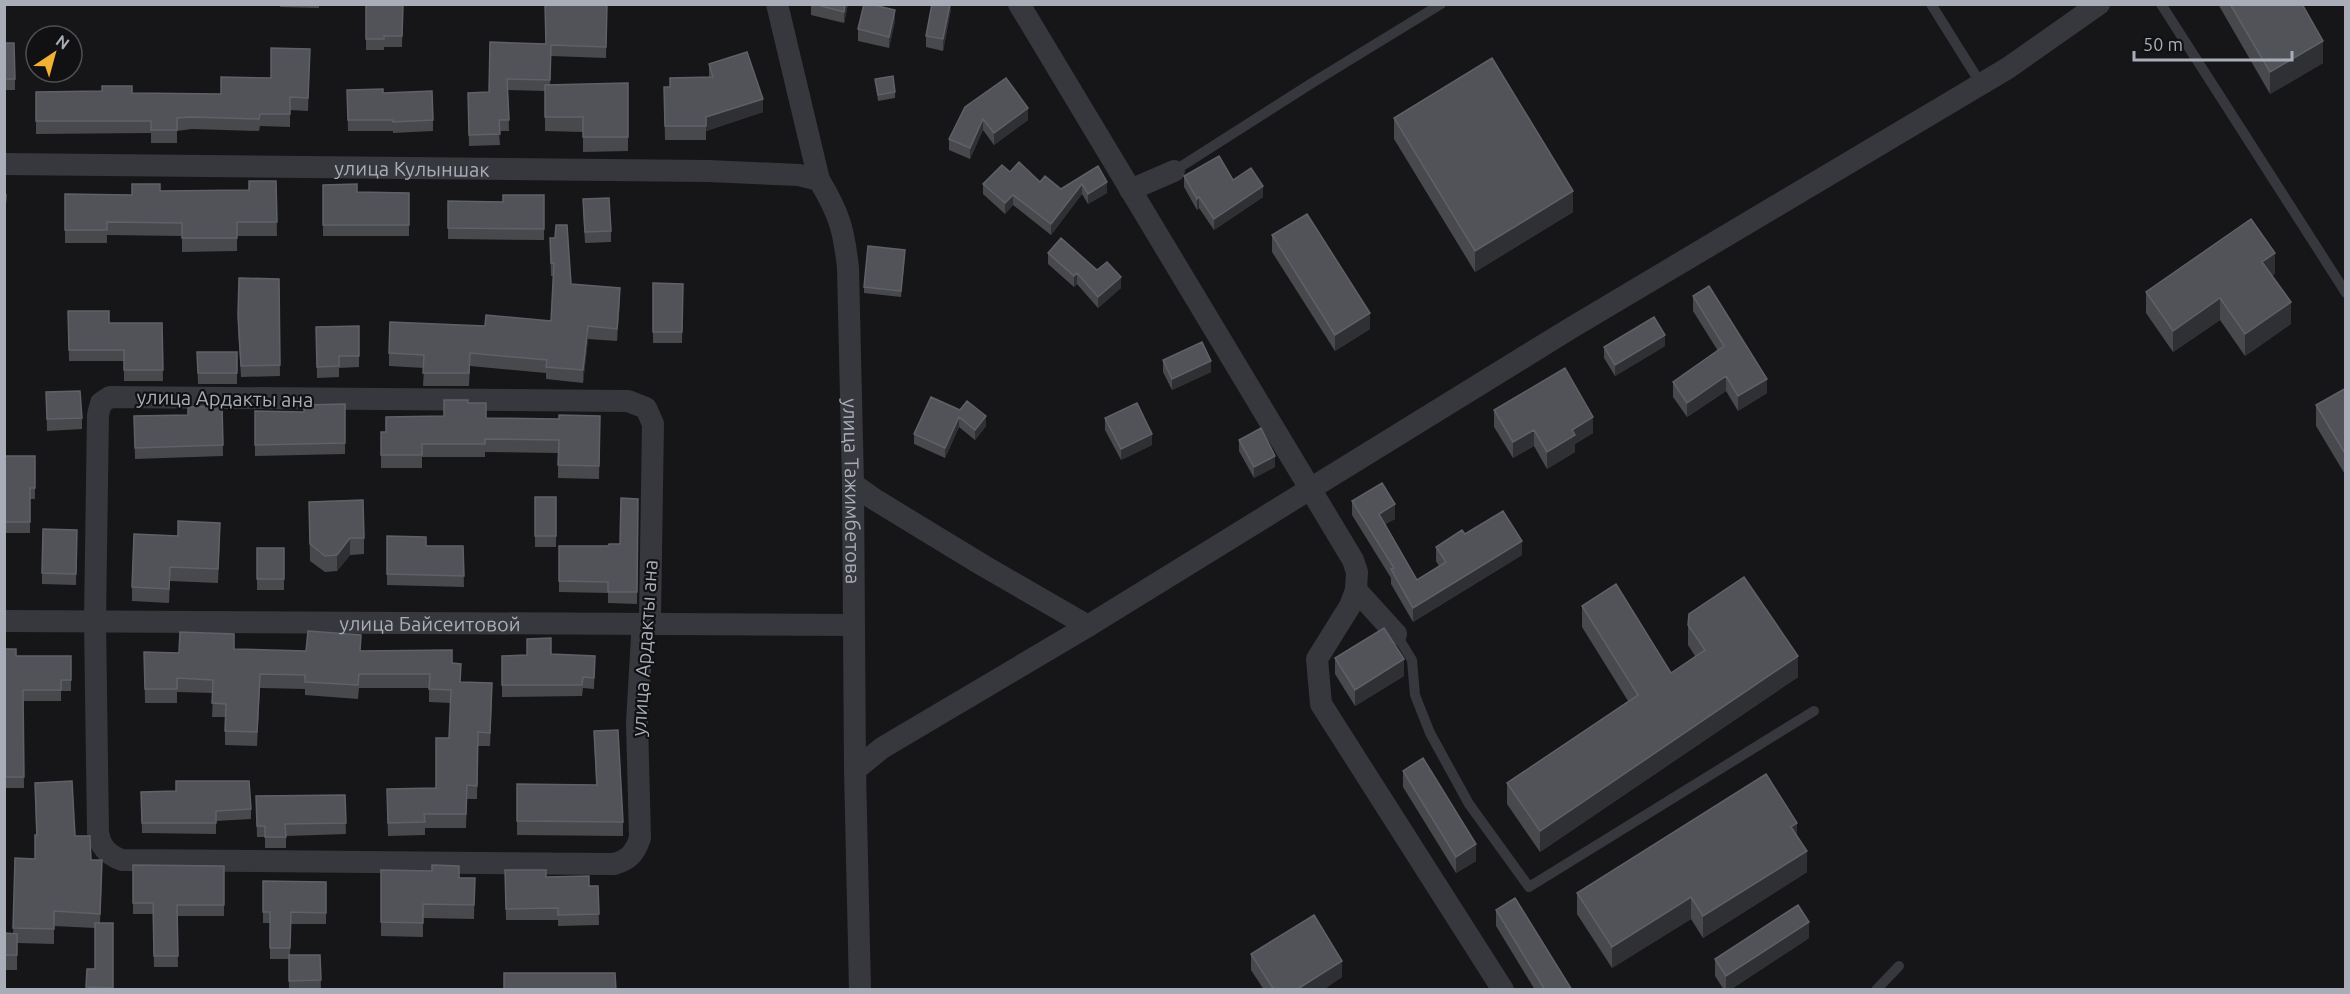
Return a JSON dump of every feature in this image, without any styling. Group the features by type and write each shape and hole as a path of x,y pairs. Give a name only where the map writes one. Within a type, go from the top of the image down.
{"street":[{"path":"1019,4 1353,560 1357,572 1356,590 1340,625 1317,659 1321,704 1503,990"},
{"path":"855,770 882,748 1088,626 1571,328 2008,68 2099,4"},
{"name":"улица Тажимбетова","path":"777,5 819,180 835,205 847,258 854,484 855,770 860,990"},
{"name":"улица Кулыншак","path":"4,164 708,171 799,175 819,180"},
{"path":"1130,190 1174,171"},
{"name":"улица Ардакты ана","path":"110,397 616,401 638,403 646,408 653,423 650,611 642,636 637,723 640,838 637,849 629,858 614,864 122,860 112,856 99,841 98,832 95,621 98,415 104,399 110,397"},
{"path":"854,484 874,499 964,554 1088,626"},
{"path":"1356,590 1396,634"},
{"name":"улица Байсеитовой","path":"4,621 854,625"}],"lane":[{"path":"1174,171 1441,4"},
{"path":"1931,4 1981,84"},
{"path":"2161,4 2345,292"},
{"path":"1396,634 1412,660 1415,696 1430,733 1469,804 1529,887 1814,711"},
{"path":"1876,990 1899,966"}],"building":[{"path":"366,4 403,4 402,36 366,39"},
{"path":"545,4 607,4 606,47 551,45 550,80 507,79 509,120 499,120 500,134 469,135 468,93 489,92 490,42 546,44"},
{"path":"814,4 845,4 844,12"},
{"path":"864,4 895,10 889,37 858,29"},
{"path":"932,4 950,4 943,39 926,36"},
{"path":"2230,4 2302,4 2323,41 2270,72"},
{"path":"4,43 14,43 15,79 4,79"},
{"path":"271,48 310,49 308,98 290,97 290,114 260,114 259,119 177,118 177,130 151,130 151,121 36,121 36,92 102,91 102,86 132,86 132,93 221,94 221,77 271,78"},
{"path":"747,52 763,99 706,117 706,126 665,126 664,87 670,87 670,78 713,77 709,64"},
{"path":"1492,58 1573,191 1475,251 1394,118"},
{"path":"893,76 895,92 878,95 875,79"},
{"path":"1006,78 1028,108 994,133 983,119 970,148 949,139 965,107"},
{"path":"628,83 628,137 583,137 583,117 545,117 545,85"},
{"path":"383,89 383,93 432,91 433,120 393,122 393,120 348,120 347,90"},
{"path":"1219,156 1233,180 1251,168 1263,186 1214,219 1199,197 1197,199 1184,176"},
{"path":"1019,162 1040,182 1045,176 1061,189 1098,166 1107,182 1088,194 1082,184 1051,224 1013,195 1005,203 983,184 1002,165 1010,172"},
{"path":"249,181 276,181 277,222 237,222 237,238 182,238 182,223 107,222 107,230 65,230 65,194 132,195 132,184 160,184 160,191 249,190"},
{"path":"357,184 357,192 409,193 409,225 323,225 323,185"},
{"path":"4,195 6,195 4,221"},
{"path":"503,195 544,195 544,229 448,228 448,201 503,202"},
{"path":"609,198 611,231 585,232 583,199"},
{"path":"1307,214 1370,313 1335,335 1272,235"},
{"path":"2251,219 2275,253 2262,262 2291,302 2245,334 2220,298 2173,331 2146,292"},
{"path":"556,225 567,225 571,284 620,288 617,329 588,326 583,370 546,367 547,360 470,353 469,373 423,373 424,355 389,353 390,322 485,326 486,315 551,321 554,263 551,263 550,238 555,238"},
{"path":"1061,238 1097,270 1107,262 1121,277 1098,297 1077,273 1074,276 1048,253"},
{"path":"868,246 905,250 901,291 864,287"},
{"path":"239,278 279,279 280,365 241,366 238,316"},
{"path":"653,283 683,284 682,332 653,332"},
{"path":"1709,286 1767,379 1738,396 1726,376 1687,403 1673,382 1724,346 1693,296"},
{"path":"68,311 109,311 109,323 162,323 163,370 124,370 124,350 69,350"},
{"path":"1654,317 1665,335 1615,365 1604,347"},
{"path":"359,326 359,356 339,356 339,366 317,367 316,327"},
{"path":"1202,342 1211,361 1172,379 1163,360"},
{"path":"197,352 237,352 237,373 198,373"},
{"path":"1565,368 1593,417 1572,430 1575,435 1547,452 1534,430 1513,442 1494,410"},
{"path":"2346,388 2346,455 2316,405"},
{"path":"80,391 82,418 47,419 46,392"},
{"path":"931,397 960,410 967,401 986,416 975,430 959,417 945,448 914,434"},
{"path":"444,400 486,403 486,418 559,419 559,415 600,416 599,466 558,465 559,440 485,439 485,444 422,444 422,455 381,455 381,432 386,432 386,417 444,416"},
{"path":"1137,403 1152,434 1121,449 1105,418"},
{"path":"345,404 345,443 255,445 255,411 304,412 304,405"},
{"path":"222,406 223,445 135,448 134,416 188,415 188,407"},
{"path":"1261,428 1275,456 1254,467 1239,440"},
{"path":"4,456 35,456 35,488 30,488 30,522 4,522"},
{"path":"1382,483 1395,504 1379,514 1417,580 1446,562 1436,547 1462,530 1465,534 1503,511 1522,541 1413,608 1391,569 1394,568 1352,501"},
{"path":"535,497 556,497 556,536 535,536"},
{"path":"621,498 638,499 637,592 608,592 608,582 559,581 559,546 620,544"},
{"path":"363,500 364,538 350,538 337,555 325,556 310,544 309,502"},
{"path":"178,521 220,523 218,569 170,567 169,589 132,587 134,534 178,536"},
{"path":"43,529 77,530 76,574 42,573"},
{"path":"387,536 426,537 426,546 463,546 464,576 387,574"},
{"path":"257,548 284,548 284,579 257,579"},
{"path":"1744,577 1798,656 1540,831 1507,783 1638,695 1582,606 1616,584 1671,673 1705,650 1688,625 1689,614"},
{"path":"1384,628 1404,659 1355,690 1335,658"},
{"path":"308,631 361,635 360,651 452,650 452,663 461,664 460,682 492,683 490,733 478,732 477,786 467,785 466,814 424,814 425,822 388,823 387,789 436,788 436,738 449,738 451,690 429,689 430,674 359,674 358,685 305,682 305,675 260,674 257,732 225,731 226,704 212,703 213,680 177,678 177,689 145,689 144,652 179,653 180,632 234,634 234,649 306,651"},
{"path":"551,638 551,654 595,656 594,678 583,677 582,685 502,685 502,656 527,655 527,639"},
{"path":"4,649 16,649 16,656 71,656 71,680 61,680 61,690 23,690 24,777 4,777"},
{"path":"618,730 623,822 517,821 517,784 597,785 594,731"},
{"path":"1423,758 1476,844 1456,857 1403,771"},
{"path":"1766,774 1797,823 1791,827 1807,851 1703,916 1691,897 1612,947 1577,893"},
{"path":"72,781 75,836 90,836 91,860 102,860 100,914 54,911 54,929 13,928 15,858 35,859 35,835 37,835 35,783"},
{"path":"176,781 249,781 251,809 216,811 216,823 142,823 141,792 176,791"},
{"path":"345,795 346,823 285,824 286,837 265,837 265,826 257,826 256,796"},
{"path":"133,865 224,866 224,905 177,905 178,956 154,956 153,903 133,903"},
{"path":"432,865 459,866 459,878 475,878 474,905 423,904 423,923 381,922 381,870 432,871"},
{"path":"505,870 546,870 546,877 589,876 589,886 598,886 599,914 558,915 558,908 506,909"},
{"path":"263,881 326,882 326,913 291,912 290,948 270,948 270,912 263,912"},
{"path":"1515,898 1572,990 1545,990 1496,910"},
{"path":"1798,905 1809,922 1726,976 1715,959"},
{"path":"1314,915 1342,961 1296,990 1274,990 1251,954"},
{"path":"95,923 113,923 113,988 86,987 87,969 95,969"},
{"path":"4,933 17,934 17,955 4,955"},
{"path":"289,955 320,955 321,980 289,981"},
{"path":"504,973 615,973 616,990 504,990"}]}
